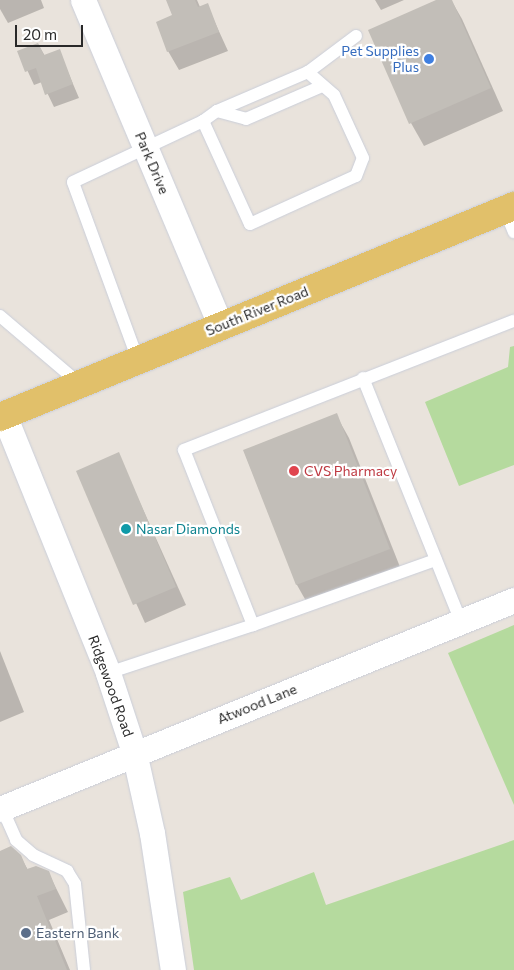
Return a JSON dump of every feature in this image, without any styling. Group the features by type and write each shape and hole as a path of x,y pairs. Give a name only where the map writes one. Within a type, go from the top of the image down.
{"main road":[{"name":"South River Road","path":"2,416 221,326 511,216"}],"street":[{"name":"Park Drive","path":"83,0 221,326"},
{"name":"Ridgewood Road","path":"2,416 108,673 134,752 152,833 173,970"},
{"name":"Atwood Lane","path":"1,808 134,752 514,600"}],"lane":[{"path":"138,360 73,182 144,146 204,121 216,111 308,72 356,36"},
{"path":"204,121 250,224 356,176 362,158 334,95 308,72"},
{"path":"216,111 246,119 322,86"},
{"path":"0,316 80,384"},
{"path":"253,625 184,450 362,378 514,321"},
{"path":"362,378 461,622"},
{"path":"108,673 253,625 436,560"},
{"path":"1,808 16,840 34,855 68,871 75,884 84,970"}],"green space":[{"path":"514,346 514,465 459,486 425,402 508,367 510,347"},
{"path":"514,625 514,805 448,653"},
{"path":"514,840 514,970 194,970 183,892 230,877 241,900 314,872 326,905"}],"building":[{"path":"166,0 195,0 198,7 208,3 219,32 167,52 156,22 172,15"},
{"name":"Pet Supplies Plus","path":"436,0 452,0 491,88 409,124 368,30"},
{"path":"38,43 44,55 60,49 73,84 45,95 36,68 25,72 17,51"},
{"name":"CVS Pharmacy","path":"337,413 390,549 296,585 243,450"},
{"name":"Nasar Diamonds","path":"119,452 176,587 133,605 76,471"},
{"name":"Eastern Bank","path":"11,846 21,855 27,869 36,866 49,871 56,889 37,896 67,970 0,970 0,851"}],"place":[{"name":"Pet Supplies Plus","path":"429,59"},
{"name":"CVS Pharmacy","path":"294,471"},
{"name":"Nasar Diamonds","path":"126,529"},
{"name":"Eastern Bank","path":"26,933"}]}
